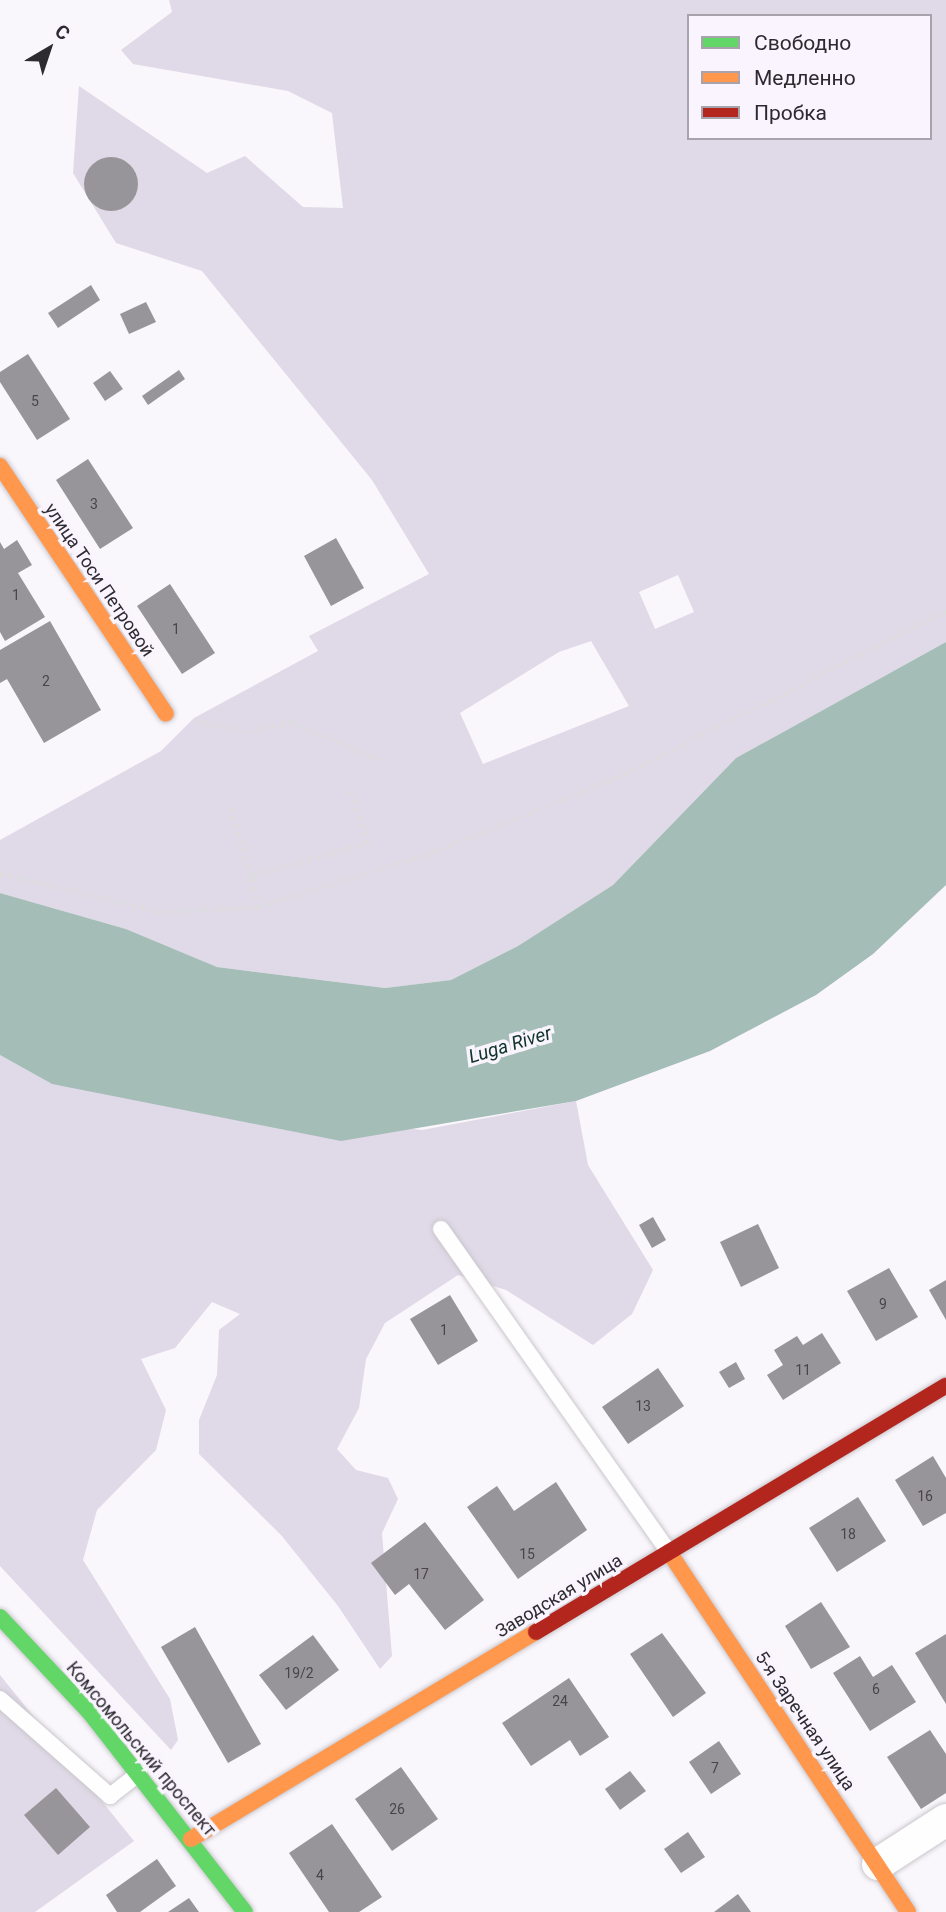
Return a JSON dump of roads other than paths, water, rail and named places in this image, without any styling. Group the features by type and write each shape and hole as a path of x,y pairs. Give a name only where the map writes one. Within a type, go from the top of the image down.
{"street":[{"name":"улица Тоси Петровой","path":"3,479 166,714"},
{"name":"Заводская улица","path":"191,1839 946,1386"},
{"name":"5-я Заречная улица","path":"669,1552 908,1912"},
{"name":"Комсомольский проспект","path":"0,1616 90,1713 191,1839 245,1912"},
{"path":"878,1864 946,1820"}],"lane":[{"path":"441,1228 669,1552"},
{"path":"0,1699 110,1796 139,1773"}],"water":[{"name":"Luga River","path":"946,642 946,885 873,954 816,995 710,1051 576,1101 341,1141 52,1084 0,1055 0,893 126,929 217,967 385,988 451,980 518,946 613,885 736,758"}]}
